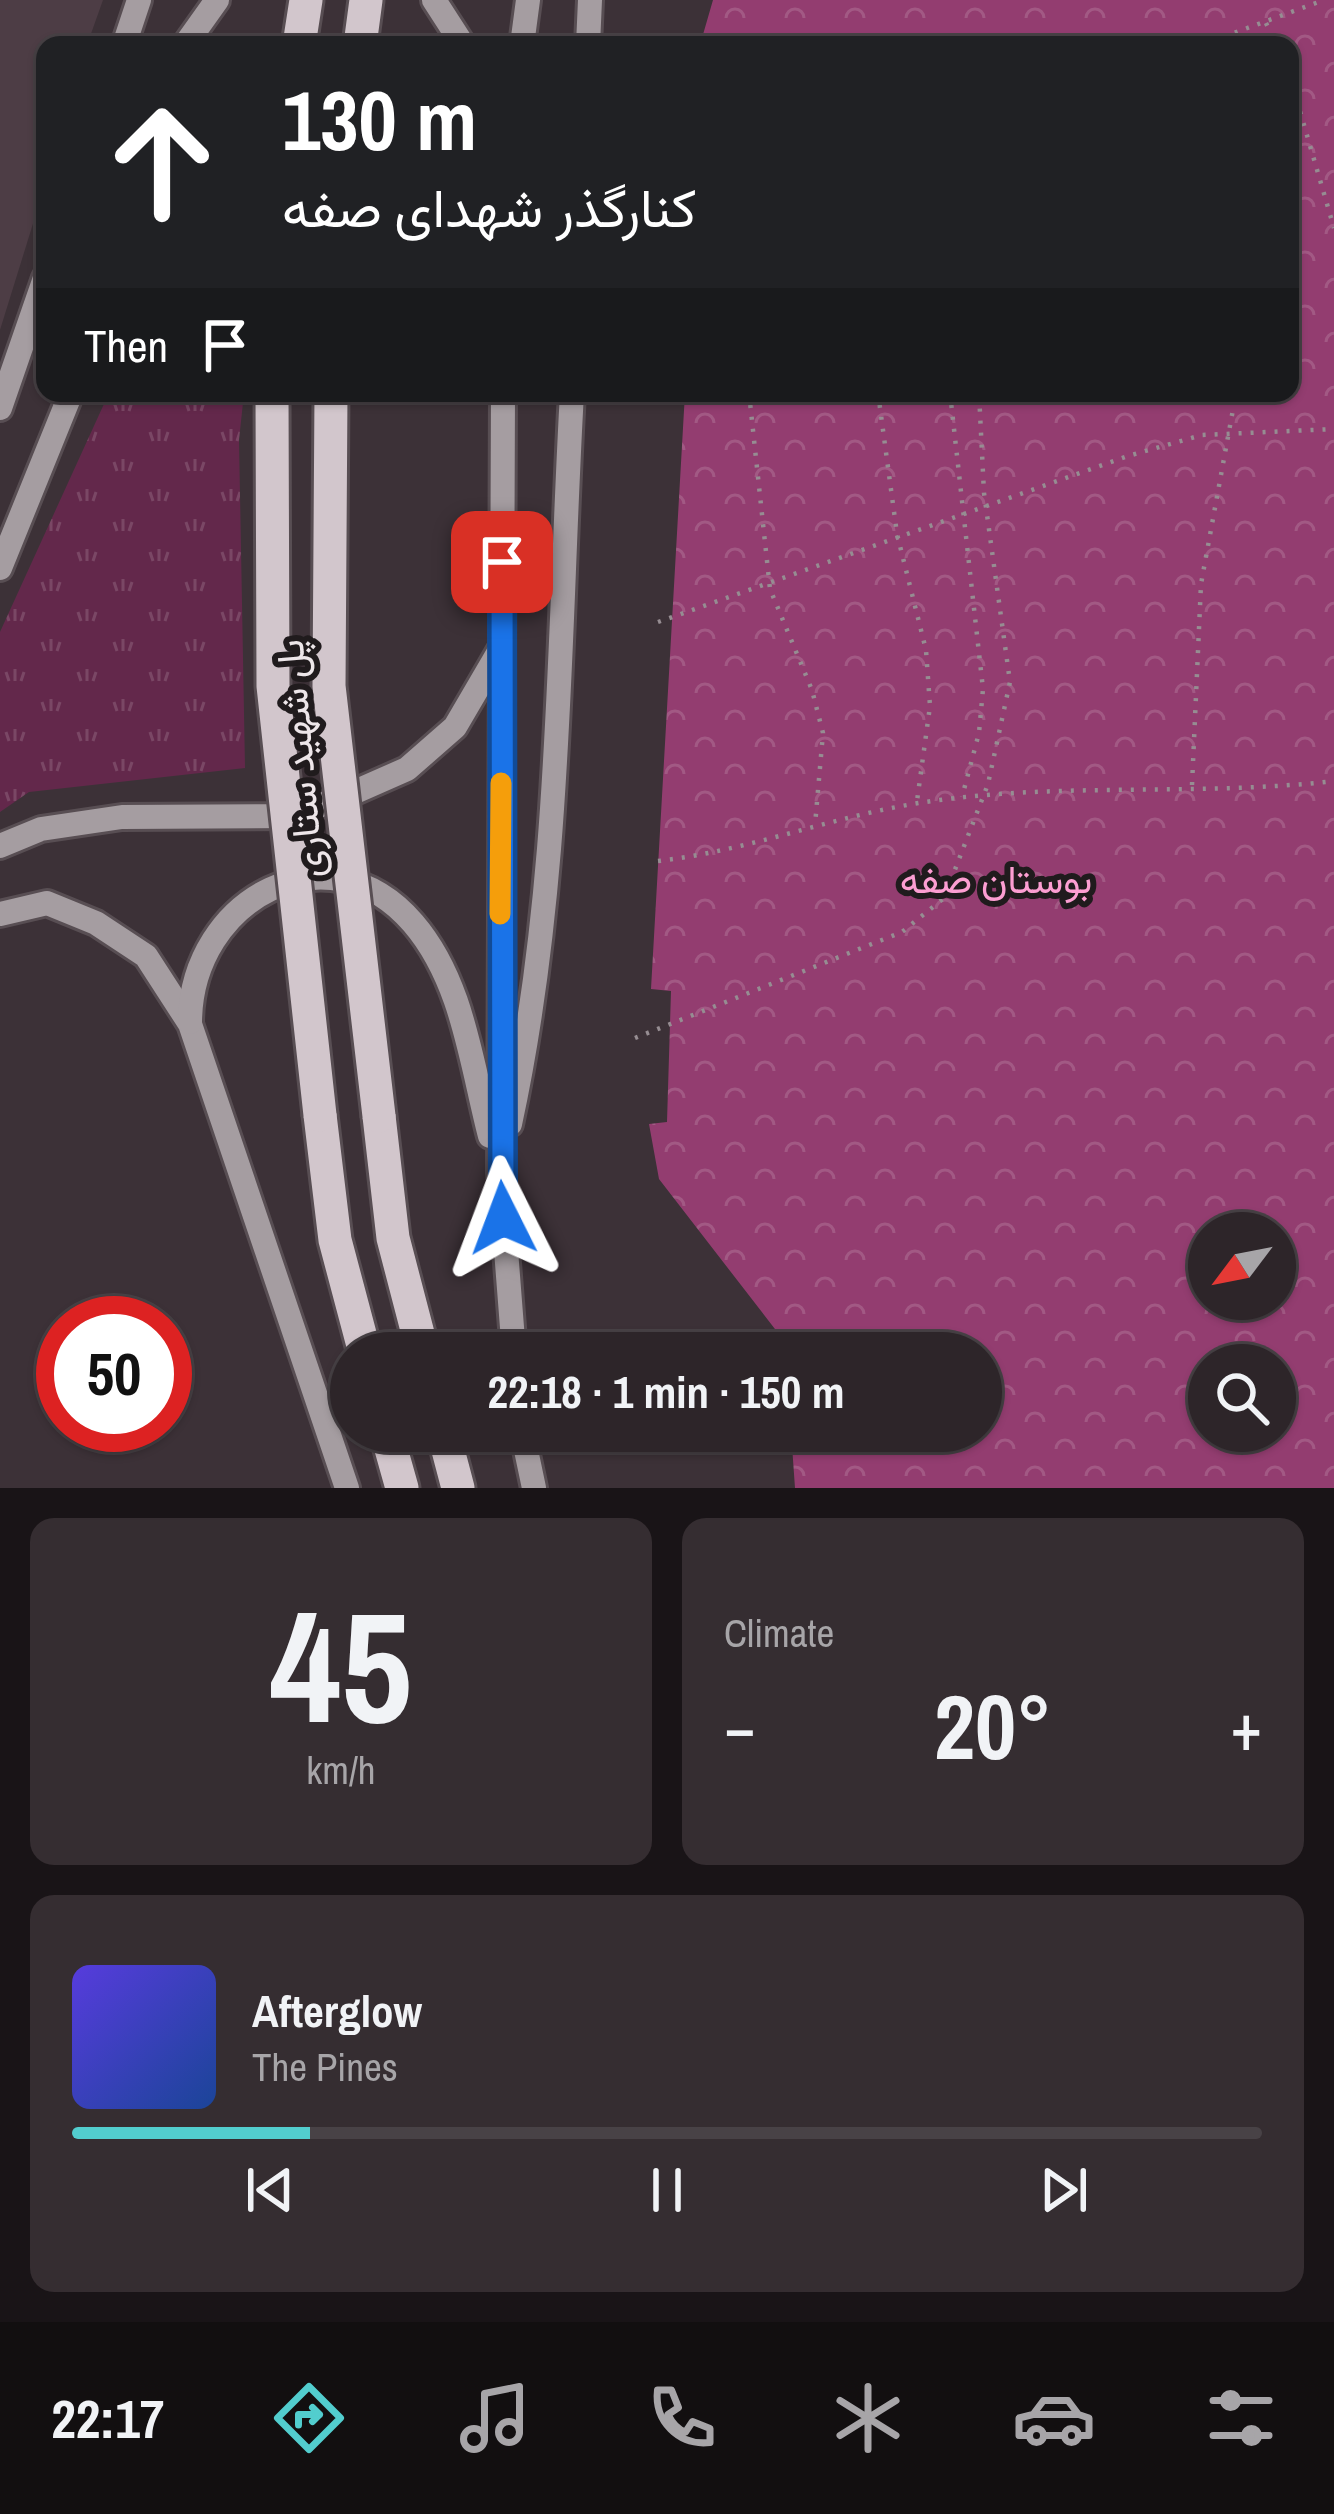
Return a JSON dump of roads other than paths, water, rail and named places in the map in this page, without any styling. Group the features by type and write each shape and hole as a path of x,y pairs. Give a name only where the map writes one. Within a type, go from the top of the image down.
{"highway":[{"path":"300,36 305,0"},
{"path":"360,36 366,0"},
{"name":"پل شهید ستاری","path":"272,402 273,686 334,1240 359,1332"},
{"name":"پل شهید ستاری","path":"331,402 328,686 393,1238 418,1332"},
{"path":"392,1452 402,1488"},
{"path":"449,1452 458,1488"}],"main road":[{"path":"127,36 139,0"},
{"path":"191,36 217,0"},
{"path":"434,0 458,36"},
{"path":"522,36 528,0"},
{"path":"588,36 590,0"},
{"path":"0,408 36,304"},
{"path":"0,568 67,402"},
{"path":"503,402 500,1173 512,1332"},
{"path":"500,1173 531,1028 558,752 572,402"},
{"path":"0,846 41,829 122,817 291,816 348,795 407,769 454,727 502,647"},
{"path":"190,1024 198,961 213,932 248,901 292,882 324,880 385,898 409,918 448,972 500,1173"},
{"path":"0,914 47,903 96,923 146,956 190,1024 347,1488"},
{"path":"526,1452 534,1488"}],"park label":[{"name":"بوستان صفه","path":"996,879"}]}
